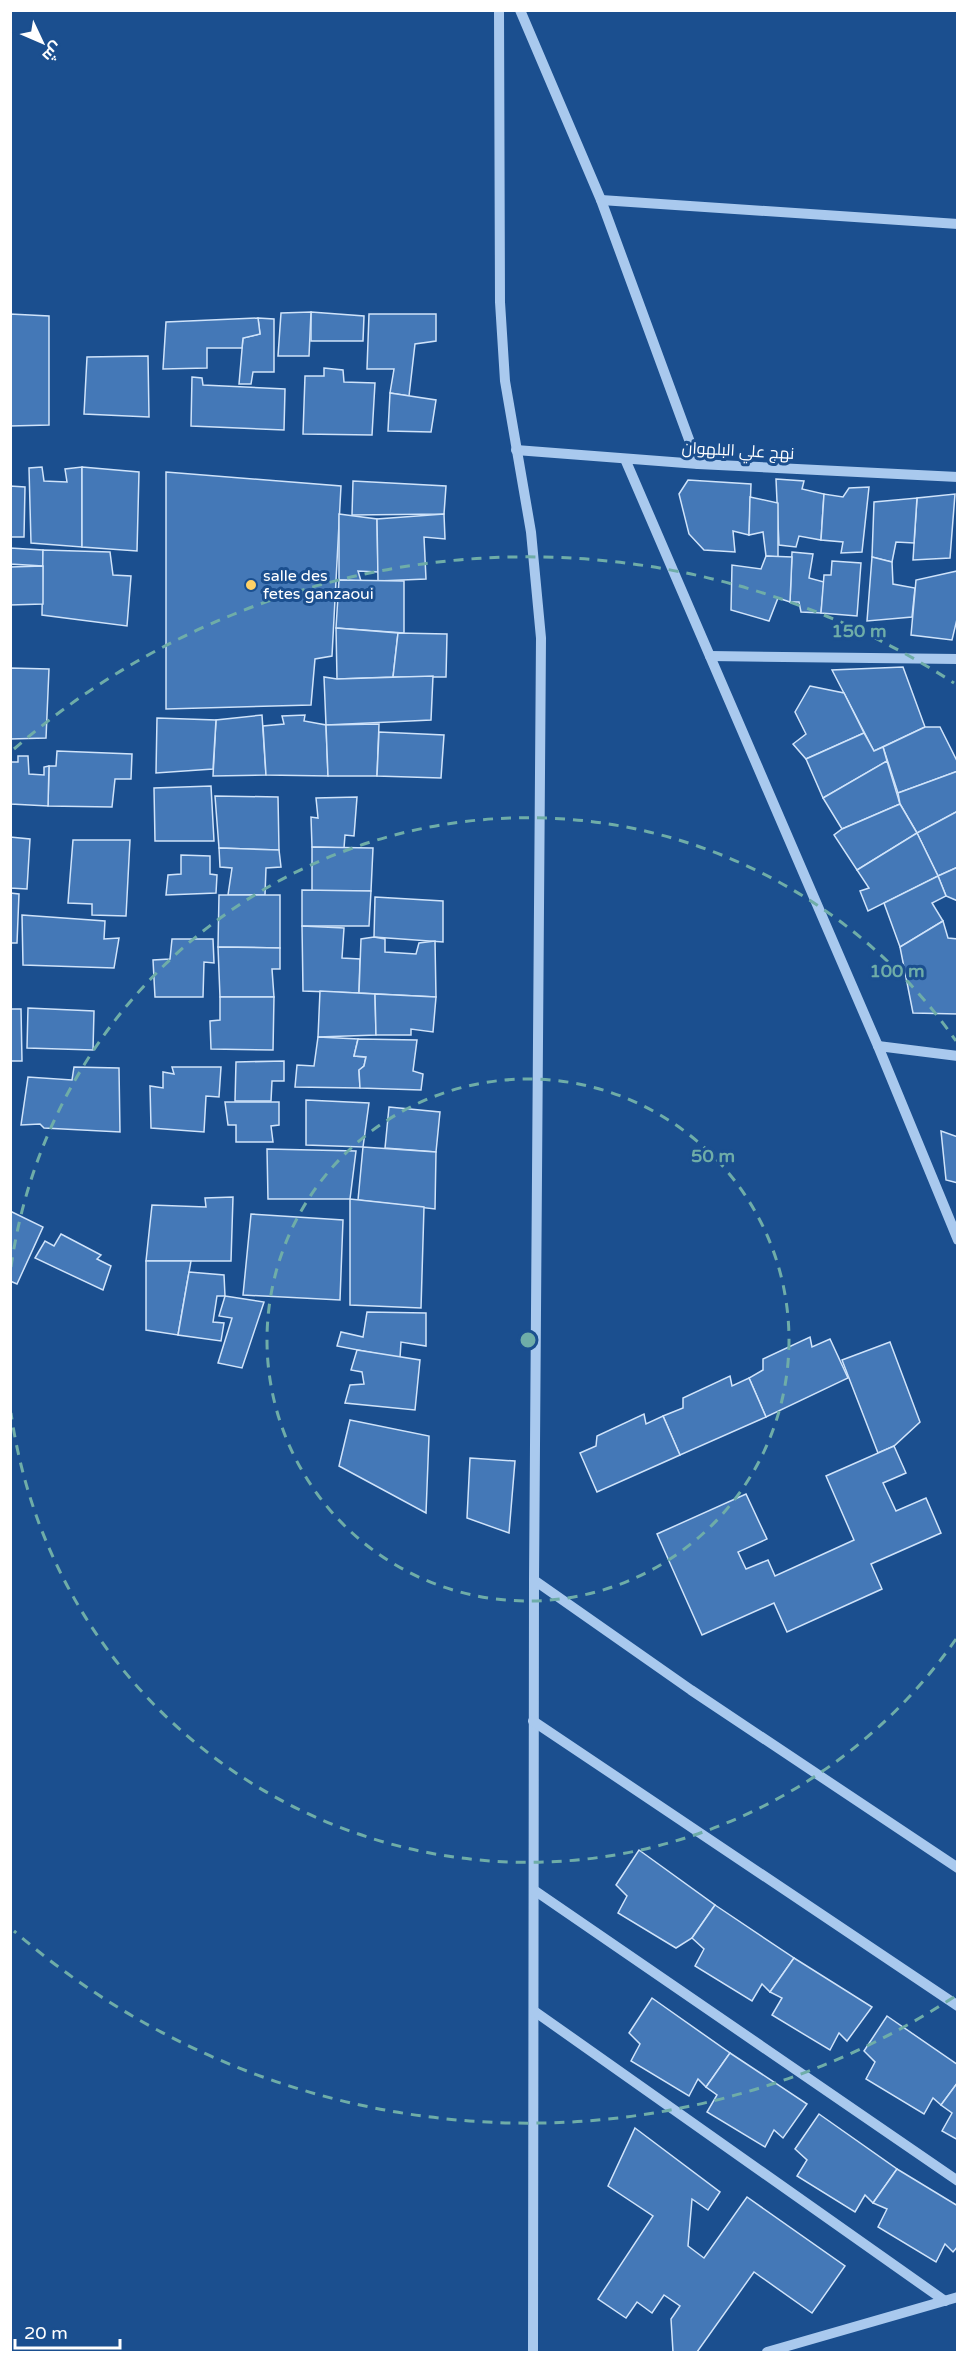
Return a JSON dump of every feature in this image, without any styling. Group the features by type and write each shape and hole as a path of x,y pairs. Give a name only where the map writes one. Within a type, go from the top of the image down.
{"street":[{"path":"499,10 500,302 505,381 531,532 541,638 534,1580 533,2352"},
{"path":"520,10 601,200 698,464"},
{"path":"601,200 957,224"},
{"name":"نهج علي البلهوان","path":"516,450 698,464 957,477"},
{"path":"625,459 878,1046 957,1239"},
{"path":"710,656 957,660"},
{"path":"878,1046 957,1056"},
{"path":"534,1580 691,1690 957,1868"},
{"path":"534,1721 957,2006"},
{"path":"534,1890 957,2181"},
{"path":"534,2011 945,2301"},
{"path":"767,2352 957,2297"}],"building":[{"path":"311,312 364,316 363,341 311,341"},
{"path":"311,312 309,356 278,356 281,313"},
{"path":"10,314 49,316 49,425 10,426"},
{"path":"369,314 436,314 436,341 415,344 409,396 390,393 394,369 367,369"},
{"path":"258,318 274,319 274,372 253,372 251,384 239,384 243,338 260,334"},
{"path":"258,318 260,334 243,338 242,348 207,348 207,368 163,369 166,322"},
{"path":"148,356 149,417 84,414 87,357"},
{"path":"324,368 343,370 344,382 375,383 372,435 303,434 305,376 324,376"},
{"path":"192,377 202,378 203,385 285,389 284,430 191,426"},
{"path":"390,393 436,400 431,432 388,431"},
{"path":"42,467 44,481 67,482 65,469 82,467 82,547 31,543 29,468"},
{"path":"82,467 139,472 137,551 82,547"},
{"name":"salle des fetes ganzaoui","path":"166,472 341,486 332,656 315,659 311,705 166,709"},
{"path":"776,479 804,481 802,489 824,494 821,540 799,536 796,547 779,545"},
{"path":"688,480 751,484 749,535 733,531 735,552 704,550 689,534 679,494"},
{"path":"353,481 446,486 444,514 352,515"},
{"path":"10,486 25,487 24,537 10,537"},
{"path":"869,487 862,552 841,553 843,542 821,540 824,494 843,497 849,488"},
{"path":"955,494 950,558 913,560 917,498"},
{"path":"750,497 778,503 778,557 766,556 763,532 749,535"},
{"path":"917,498 914,543 896,542 892,562 872,557 874,502"},
{"path":"339,514 377,519 378,572 358,571 361,581 339,580"},
{"path":"444,514 445,539 424,537 426,579 378,581 377,519"},
{"path":"10,548 43,550 43,566 10,564"},
{"path":"43,550 110,552 113,575 131,576 127,626 42,615"},
{"path":"792,552 813,554 809,578 824,582 821,613 801,612 799,602 790,602"},
{"path":"766,556 792,557 790,602 778,598 769,621 731,610 732,565 761,569"},
{"path":"872,557 892,562 893,584 915,588 912,617 867,621"},
{"path":"832,561 861,563 857,616 821,613 824,575 831,575"},
{"path":"43,566 43,604 10,605 10,567"},
{"path":"957,571 958,615 952,640 911,635 916,580"},
{"path":"339,580 404,581 404,633 336,628"},
{"path":"336,628 398,633 393,677 337,679"},
{"path":"398,633 447,634 446,677 393,677"},
{"path":"903,667 925,727 874,751 832,670"},
{"path":"10,668 49,669 46,738 10,739"},
{"path":"433,676 431,720 326,725 324,677 337,679"},
{"path":"810,686 844,693 864,733 806,759 793,744 806,734 795,712"},
{"path":"262,715 266,775 213,776 216,720"},
{"path":"305,715 304,721 326,725 328,776 266,775 263,726 284,724 282,716"},
{"path":"157,718 216,720 213,769 156,773"},
{"path":"379,724 377,776 328,776 326,725"},
{"path":"925,727 940,727 958,763 958,771 898,793 883,747"},
{"path":"379,732 444,735 441,778 377,776"},
{"path":"864,733 874,751 883,747 887,761 823,798 806,759"},
{"path":"57,751 132,754 131,779 115,779 112,807 48,806 49,766 56,766"},
{"path":"18,756 28,756 29,774 44,775 44,767 49,766 48,806 11,804 10,762 18,762"},
{"path":"887,761 900,804 842,829 823,798"},
{"path":"958,771 958,811 917,833 900,804 898,793"},
{"path":"211,786 214,841 155,841 154,788"},
{"path":"215,796 278,797 279,850 219,848"},
{"path":"357,797 354,836 345,835 344,848 312,847 311,817 318,818 316,798"},
{"path":"900,804 917,833 857,870 834,835 842,829"},
{"path":"958,811 958,867 938,876 917,833"},
{"path":"917,833 938,876 868,911 860,891 869,888 857,870"},
{"path":"10,837 30,839 27,889 10,888"},
{"path":"73,840 130,840 126,916 92,915 92,904 68,903"},
{"path":"312,847 373,848 371,891 312,891"},
{"path":"219,848 279,850 281,867 266,868 265,895 228,895 232,868 220,867"},
{"path":"181,855 210,856 210,874 217,875 216,893 166,895 168,875 181,874"},
{"path":"958,867 958,901 946,896 938,876"},
{"path":"938,876 946,896 932,903 943,921 900,947 884,903"},
{"path":"302,890 371,891 369,926 302,926"},
{"path":"10,893 19,894 17,943 10,943"},
{"path":"219,895 280,895 280,948 218,947"},
{"path":"375,897 443,901 443,942 374,937"},
{"path":"22,915 105,921 104,939 119,938 114,968 23,965"},
{"path":"943,921 948,938 958,939 958,1014 913,1013 900,947"},
{"path":"302,926 344,928 342,958 360,959 359,993 303,991"},
{"path":"374,937 385,939 385,952 416,954 419,943 435,941 436,997 359,993 361,939"},
{"path":"172,939 213,939 214,963 204,962 203,997 155,997 153,960 170,959"},
{"path":"218,947 280,948 280,969 272,969 274,997 220,997"},
{"path":"320,991 375,994 376,1035 318,1037"},
{"path":"375,994 436,997 433,1032 411,1029 411,1035 376,1035"},
{"path":"220,997 274,997 273,1050 211,1049 210,1021 220,1020"},
{"path":"28,1008 94,1011 93,1050 27,1048"},
{"path":"10,1009 21,1009 22,1061 10,1061"},
{"path":"318,1037 358,1039 354,1056 366,1057 364,1066 359,1070 360,1088 295,1087 297,1065 314,1066"},
{"path":"358,1039 417,1040 413,1071 423,1074 421,1090 360,1088 359,1070 364,1066 366,1057 354,1056"},
{"path":"284,1061 284,1081 272,1081 271,1101 235,1101 236,1062"},
{"path":"74,1067 119,1068 120,1132 44,1128 40,1124 21,1125 28,1077 72,1080"},
{"path":"172,1067 221,1067 219,1097 206,1096 204,1132 151,1128 150,1086 163,1088 163,1072 174,1074"},
{"path":"306,1100 369,1103 363,1147 306,1145"},
{"path":"225,1102 279,1102 279,1125 271,1126 273,1142 236,1142 236,1125 228,1125"},
{"path":"389,1107 440,1112 436,1152 385,1148"},
{"path":"941,1131 958,1137 958,1183 946,1180"},
{"path":"363,1147 436,1152 435,1209 358,1200"},
{"path":"267,1149 356,1151 350,1199 268,1199"},
{"path":"233,1197 231,1261 146,1261 152,1205 206,1207 205,1198"},
{"path":"350,1199 424,1207 421,1308 350,1305"},
{"path":"10,1211 43,1227 17,1284 10,1281"},
{"path":"251,1214 343,1220 340,1300 243,1295"},
{"path":"61,1234 101,1255 97,1259 111,1266 103,1290 35,1258 45,1241 54,1246"},
{"path":"146,1261 191,1261 178,1335 146,1330"},
{"path":"189,1272 224,1275 225,1296 217,1296 213,1322 224,1323 221,1341 178,1335"},
{"path":"225,1296 264,1302 242,1368 218,1363 232,1318 219,1316"},
{"path":"367,1312 426,1313 426,1346 401,1342 400,1358 337,1346 341,1332 363,1337"},
{"path":"810,1337 812,1347 830,1339 848,1378 766,1417 749,1378 763,1370 763,1359"},
{"path":"890,1342 920,1422 894,1446 878,1453 842,1360"},
{"path":"357,1350 420,1360 415,1410 345,1403 350,1385 364,1384 362,1372 351,1370"},
{"path":"730,1376 732,1386 749,1378 766,1417 680,1455 663,1416 683,1408 683,1398"},
{"path":"644,1414 646,1424 663,1416 680,1455 597,1492 580,1453 596,1446 597,1436"},
{"path":"350,1420 429,1436 426,1513 339,1466"},
{"path":"894,1446 906,1473 883,1483 896,1511 926,1498 941,1533 871,1564 882,1589 787,1632 774,1603 702,1635 657,1534 746,1494 767,1539 738,1552 746,1569 768,1560 775,1576 854,1540 826,1476"},
{"path":"470,1458 515,1461 509,1533 467,1518"},
{"path":"639,1850 715,1905 692,1938 676,1948 618,1913 627,1896 616,1885"},
{"path":"715,1905 794,1958 770,1992 762,1984 752,2001 695,1966 704,1949 692,1938"},
{"path":"794,1958 872,2007 847,2041 839,2033 830,2050 772,2015 782,1998 770,1992"},
{"path":"652,1998 730,2053 706,2087 698,2079 689,2096 631,2061 640,2044 629,2033"},
{"path":"887,2016 958,2065 958,2082 941,2105 933,2098 924,2114 866,2079 875,2062 864,2051"},
{"path":"730,2053 807,2104 783,2138 774,2130 765,2147 707,2112 717,2095 706,2087"},
{"path":"958,2082 958,2140 942,2131 952,2113 941,2105"},
{"path":"819,2114 897,2169 873,2203 865,2195 855,2212 797,2176 807,2160 795,2149"},
{"path":"635,2128 720,2192 708,2210 692,2199 688,2246 704,2258 747,2197 845,2266 812,2313 754,2272 697,2352 673,2352 671,2319 680,2306 664,2295 652,2313 637,2302 626,2318 598,2299 653,2216 608,2186"},
{"path":"897,2169 958,2206 958,2246 953,2252 945,2244 936,2262 878,2227 887,2209 873,2203"}],"place":[{"name":"salle des fetes ganzaoui","path":"251,585"}]}
